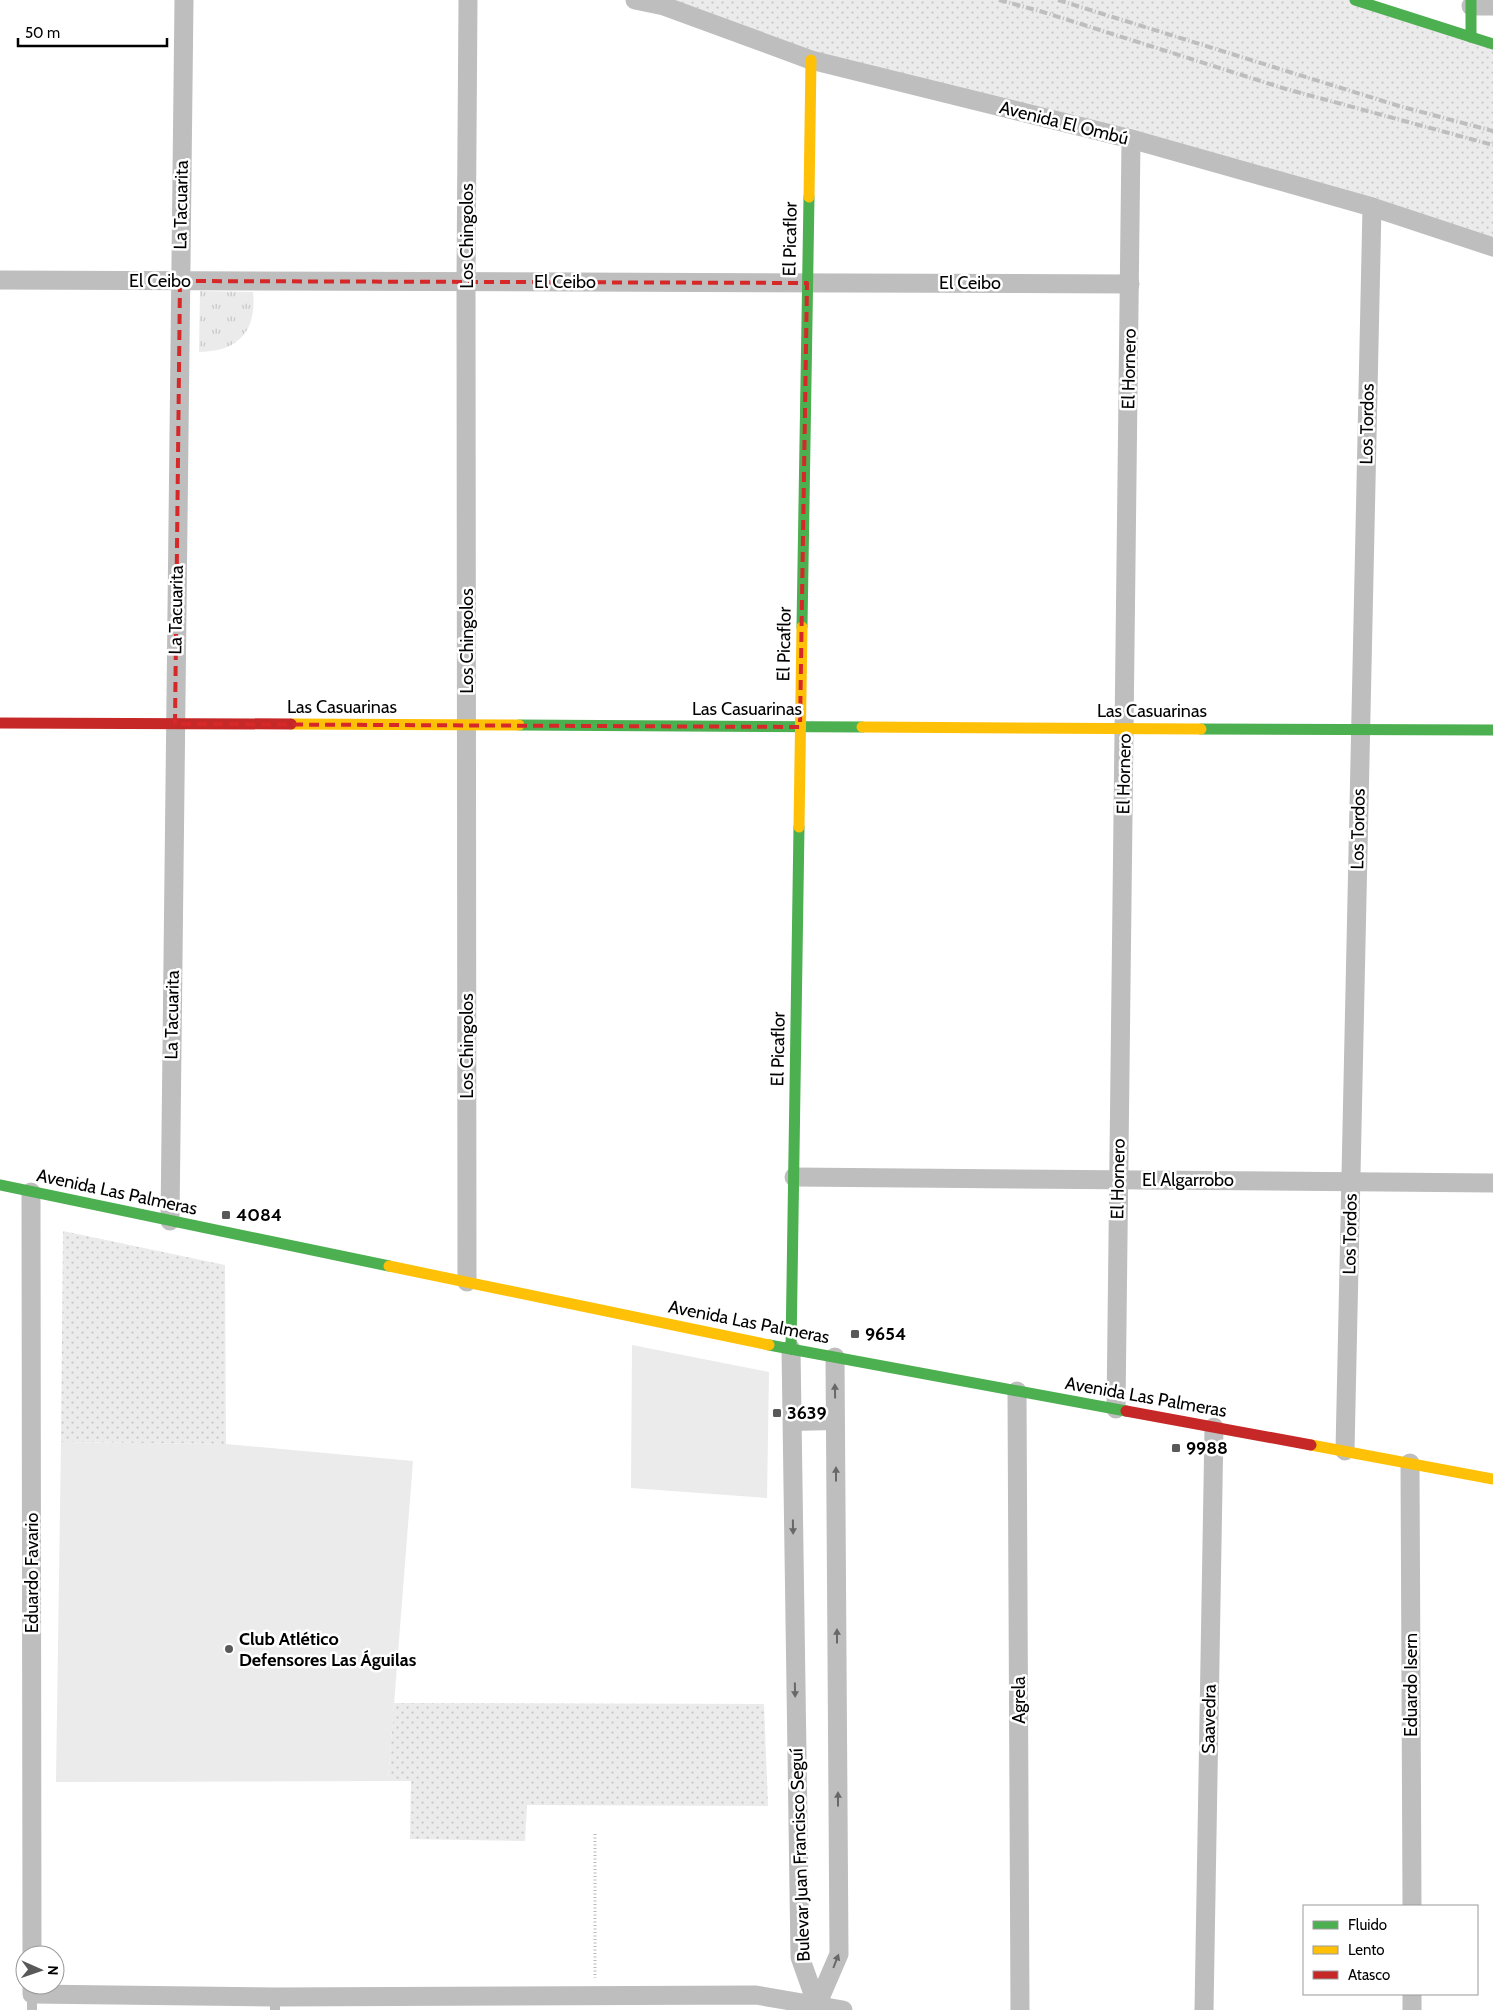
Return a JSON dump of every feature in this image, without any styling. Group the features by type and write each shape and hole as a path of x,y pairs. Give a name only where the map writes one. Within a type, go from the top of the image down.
{"street":[{"name":"La Tacuarita","path":"170,1221 184,0"},
{"name":"Los Chingolos","path":"467,1282 466,281 468,0"},
{"name":"Avenida El Ombú","path":"636,0 664,6 810,60 1132,140 1372,207 1493,247"},
{"path":"1355,0 1493,44"},
{"path":"1471,37 1471,3 1493,6"},
{"name":"El Picaflor","path":"791,1349 810,60"},
{"name":"El Hornero","path":"1116,1409 1132,140"},
{"name":"Los Tordos","path":"1345,1451 1372,207"},
{"name":"El Ceibo","path":"0,280 1130,284"},
{"name":"Las Casuarinas","path":"0,723 1493,730"},
{"name":"El Algarrobo","path":"794,1177 1493,1182"},
{"name":"Avenida Las Palmeras","path":"0,1185 791,1349 1493,1479"},
{"name":"Eduardo Favario","path":"30,1192 32,1945"},
{"name":"Bulevar Juan Francisco Seguí","path":"791,1349 800,1958 816,2008"},
{"name":"Bulevar Juan Francisco Seguí","path":"816,2008 839,1954 835,1357"},
{"name":"Agrela","path":"1017,1391 1020,2010"},
{"name":"Saavedra","path":"1204,2010 1214,1427"},
{"name":"Eduardo Isern","path":"1410,1463 1412,1905"},
{"path":"32,1996 275,2004 595,1996 756,1995 816,2008 843,2010"},
{"path":"1412,1995 1412,2010"}],"lane":[{"path":"791,1426 836,1425"}],"path":[{"path":"595,1834 595,1996"}],"highlighted area":[{"path":"180,281 807,283 800,727 175,724"}],"green space":[{"path":"635,0 1355,0 1493,44 1493,247 811,60"},
{"path":"200,291 253,292 252,318 242,337 224,348 199,352"},
{"path":"63,1231 225,1265 226,1444 61,1442"},
{"path":"632,1345 769,1372 767,1498 631,1488"},
{"name":"Club Atlético Defensores Las Águilas","path":"61,1442 226,1444 413,1461 388,1781 56,1782"},
{"path":"394,1703 764,1704 768,1806 527,1805 525,1841 410,1839 411,1781 388,1781"}],"railway":[{"path":"999,0 1043,12 1286,89 1493,145"},
{"path":"1058,0 1399,106 1493,131"}],"traffic: fast":[{"path":"1355,0 1493,44"},
{"path":"1471,0 1471,37"},
{"path":"802,627 809,197"},
{"path":"519,725 862,727"},
{"path":"1201,729 1493,730"},
{"path":"791,1349 799,827"},
{"path":"0,1185 389,1266"},
{"path":"769,1345 1126,1411"}],"traffic: slow":[{"path":"809,197 811,60"},
{"path":"799,827 802,627"},
{"path":"291,724 519,725"},
{"path":"862,727 1201,729"},
{"path":"389,1266 769,1345"},
{"path":"1311,1445 1493,1479"}],"traffic: jam":[{"path":"0,723 291,724"},
{"path":"1126,1411 1311,1445"}],"place":[{"name":"4084","path":"226,1215"},
{"name":"9654","path":"855,1334"},
{"name":"3639","path":"777,1413"},
{"name":"9988","path":"1176,1448"},
{"name":"Club Atlético Defensores Las Águilas","path":"229,1649"}]}
